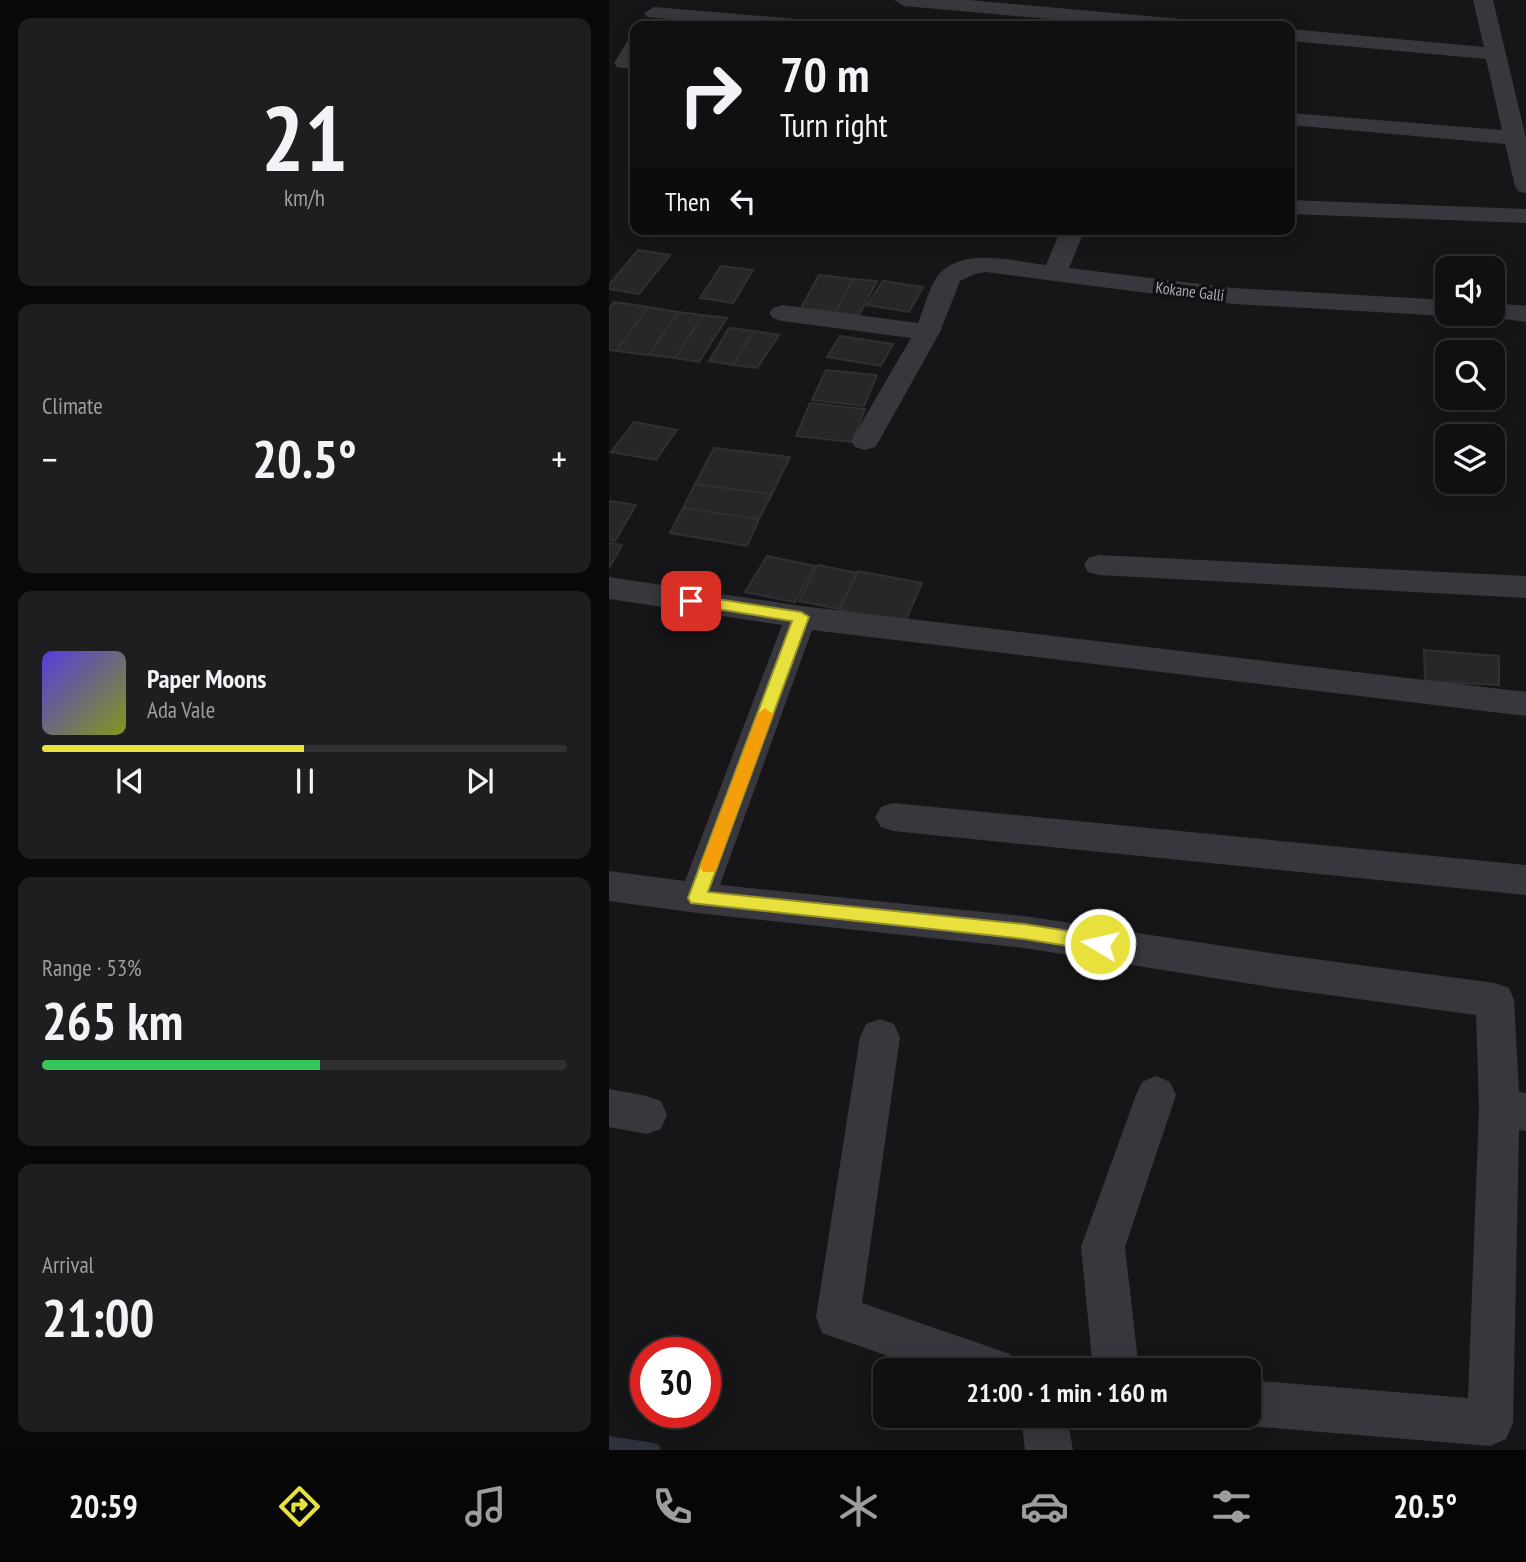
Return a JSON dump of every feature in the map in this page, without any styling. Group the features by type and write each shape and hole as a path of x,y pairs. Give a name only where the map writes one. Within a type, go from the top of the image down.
{"street":[{"path":"904,0 967,3 1143,21"},
{"path":"1483,0 1526,187"},
{"path":"655,13 749,21"},
{"path":"1295,35 1495,54"},
{"path":"630,53 624,63 630,64"},
{"path":"1295,109 1342,123"},
{"path":"1295,119 1514,138"},
{"path":"1295,207 1526,216"},
{"path":"1054,274 1070,235"},
{"name":"Kokane Galli","path":"927,332 949,277 969,267 985,265 1233,296 1435,307"},
{"path":"1505,312 1526,314"},
{"path":"782,313 927,332 865,441"},
{"path":"1099,565 1526,587"},
{"path":"609,588 801,617 1526,704"},
{"path":"697,898 801,617"},
{"path":"893,817 1526,880"},
{"path":"609,886 697,898 1024,932 1277,971 1495,1000 1513,1110 1490,1423 1261,1404"},
{"path":"880,1037 838,1317 959,1358"},
{"path":"1114,1358 1103,1247 1156,1095"},
{"path":"1046,1428 1049,1450"}],"building":[{"path":"638,250 670,255 639,294 609,289 609,285"},
{"path":"721,266 753,270 733,303 700,298"},
{"path":"819,275 853,279 835,312 801,308"},
{"path":"853,279 877,281 859,315 835,312"},
{"path":"883,281 923,287 909,312 867,305"},
{"path":"614,302 648,307 616,351 609,350 609,308"},
{"path":"648,307 678,312 649,355 616,351"},
{"path":"678,312 703,315 675,358 649,355"},
{"path":"703,315 727,318 699,362 675,358"},
{"path":"729,328 754,331 733,365 709,361"},
{"path":"754,331 779,335 757,368 733,365"},
{"path":"840,336 893,344 881,366 827,357"},
{"path":"826,370 877,375 864,406 812,400"},
{"path":"810,403 865,409 852,442 796,436"},
{"path":"634,422 677,430 656,460 611,452"},
{"path":"714,448 790,457 772,494 695,484"},
{"path":"695,484 772,494 759,519 683,508"},
{"path":"609,501 636,505 615,541 609,540"},
{"path":"683,508 759,519 747,546 670,533"},
{"path":"609,543 622,545 609,568"},
{"path":"767,556 815,566 795,602 745,592"},
{"path":"818,565 857,573 839,609 799,601"},
{"path":"858,571 922,583 905,622 839,610"},
{"path":"1424,650 1499,656 1499,685 1425,681"}],"waterway":[{"path":"609,1443 654,1450"}],"slow traffic":[{"path":"709,867 765,714"}],"route":[{"path":"691,601 801,617 697,898 1024,932 1100,944"}]}
